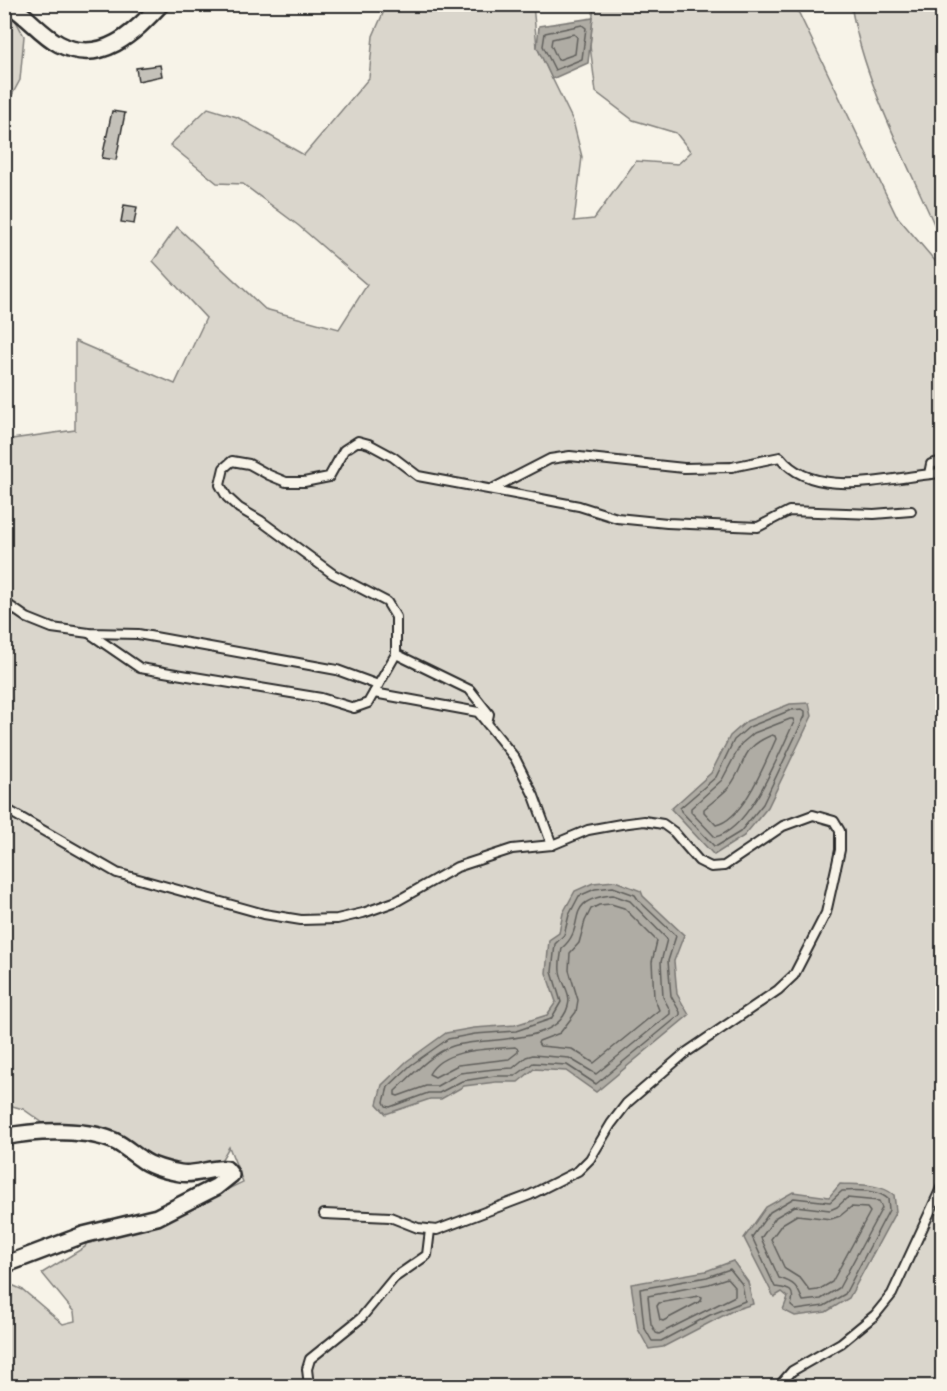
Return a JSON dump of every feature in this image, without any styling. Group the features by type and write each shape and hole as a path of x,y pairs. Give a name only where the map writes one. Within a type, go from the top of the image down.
{"street":[{"path":"8,4 58,44 90,52 106,49 121,41 138,28 161,4"},
{"path":"4,1137 63,1132 93,1134 117,1142 143,1161 182,1173 203,1172 216,1167 226,1169 231,1175 216,1187 157,1217 83,1235 4,1264"}],"lane":[{"path":"89,633 140,668 321,698 354,708 368,703 396,654 396,617 387,602 333,574 240,508 227,497 220,485 224,468 232,462 249,464 286,482 329,477 344,450 357,441 369,444 393,456 418,476 579,506 617,518 667,524 758,527 789,511 874,514 911,511"},
{"path":"492,489 550,459 570,456 684,468 732,467 780,457 788,467 819,482 840,484 942,473"},
{"path":"929,474 931,464 942,460"},
{"path":"4,602 27,618 52,628 89,633 150,636 337,670 376,689 478,712 515,758 534,796 552,845"},
{"path":"396,654 470,690 489,714 487,723"},
{"path":"4,808 117,873 264,914 301,920 337,920 363,913 398,901 457,867 512,849 552,845 588,830 644,821 663,824 674,832 699,861 711,867 724,866 783,826 813,814 834,821 840,831 840,850 826,912 794,975 778,990 684,1054 627,1102 590,1159 578,1171 530,1195 437,1230 418,1228 390,1217 324,1214"},
{"path":"779,1386 792,1371 841,1343 875,1315 892,1293 942,1186"},
{"path":"309,1386 310,1359 322,1347 361,1318 394,1278 427,1255 430,1230"}],"shaded area":[{"path":"382,5 533,5 537,47 573,121 582,157 574,221 594,219 636,161 678,164 691,152 676,133 633,120 596,92 590,46 594,5 795,5 896,215 942,269 942,1386 5,1386 5,1282 23,1290 63,1324 75,1321 74,1312 42,1273 85,1247 88,1239 157,1223 243,1182 229,1147 219,1164 182,1172 117,1141 53,1130 23,1109 5,1104 5,440 75,430 75,341 175,384 206,318 153,261 177,227 265,309 339,329 367,285 299,226 243,184 217,183 170,145 208,108 237,117 304,155 369,78 373,36 384,11"},
{"path":"851,5 942,5 942,233 934,224 886,117 865,61"},
{"path":"5,11 12,14 24,36 20,80 5,108"}],"water":[{"path":"593,18 588,63 552,79 537,47 539,26"},
{"path":"809,703 812,716 768,807 744,836 714,855 671,809 711,773 730,736 747,721 790,704"},
{"path":"615,881 641,891 643,896 684,935 674,961 677,994 689,1015 596,1092 566,1071 534,1069 518,1082 464,1086 441,1099 430,1099 386,1114 377,1104 382,1085 407,1061 446,1033 515,1025 547,1015 556,1002 546,973 549,940 559,933 563,913 575,891 593,883"},
{"path":"840,1184 882,1188 894,1195 896,1211 849,1298 826,1312 795,1316 783,1310 788,1297 782,1292 774,1297 744,1238 766,1207 793,1192 829,1197"},
{"path":"733,1261 748,1282 753,1304 734,1310 663,1347 649,1349 638,1329 631,1284 706,1271"}],"building":[{"path":"160,65 162,76 138,81 136,68"},
{"path":"112,111 125,113 116,160 102,158"},
{"path":"124,205 137,207 134,224 121,222"}]}
